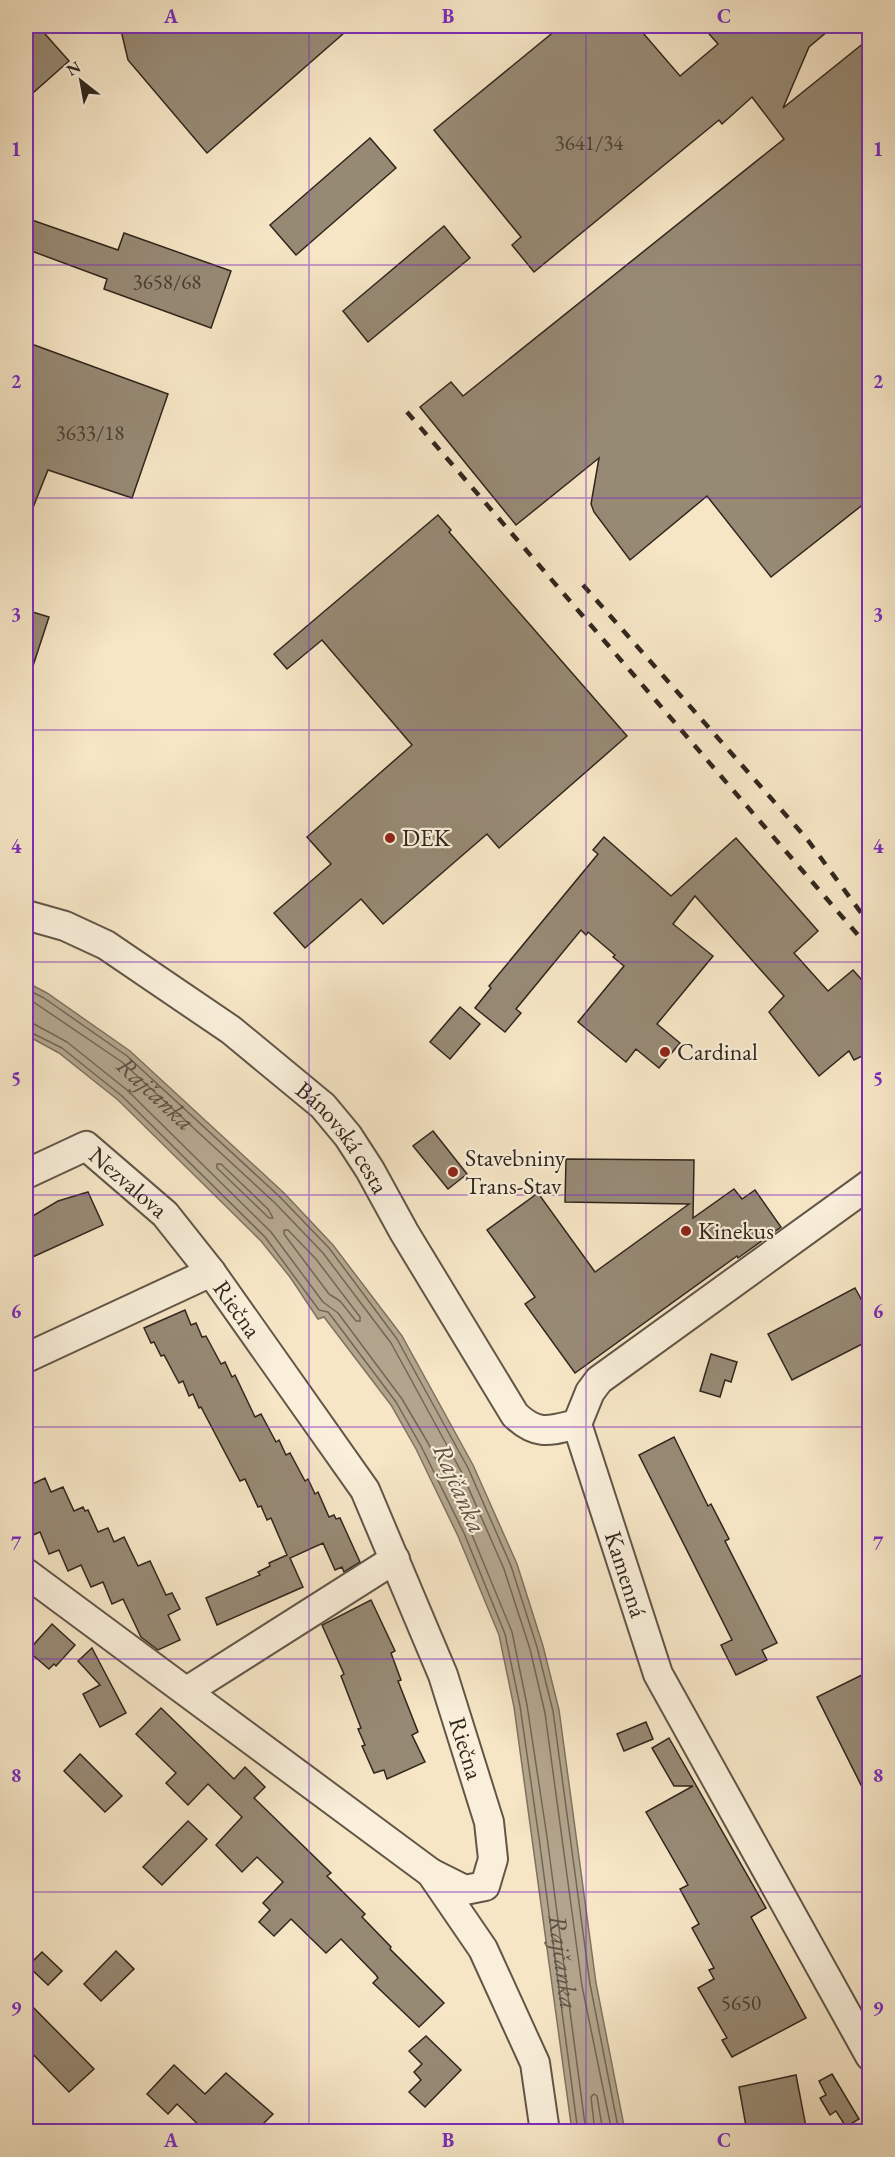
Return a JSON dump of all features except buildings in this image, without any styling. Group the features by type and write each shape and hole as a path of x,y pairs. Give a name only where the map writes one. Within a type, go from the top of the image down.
{"street":[{"name":"Bánovská cesta","path":"26,915 87,935 125,957 231,1030 323,1106 348,1136 370,1170 431,1279 515,1415 528,1427 546,1431 577,1424"},
{"name":"Nezvalova","path":"26,1174 86,1146 165,1214 211,1272"},
{"path":"577,1424 590,1392 599,1380 870,1184"},
{"path":"26,1358 211,1272"},
{"name":"Riečna","path":"26,1574 431,1873 465,1890 485,1886 493,1859 489,1822 443,1675 365,1490 211,1272"},
{"name":"Kamenná","path":"577,1424 658,1674 870,2056"},
{"path":"187,1691 395,1559"},
{"name":"Riečna","path":"431,1873 483,1949 535,2063 545,2132"}],"water":[{"name":"Rajčanka","path":"26,982 47,993 130,1051 284,1193 333,1245 402,1336 473,1465 517,1564 543,1646 559,1710 596,1983 625,2131 572,2131 514,1707 499,1635 458,1536 416,1449 391,1405 324,1317 318,1319 290,1277 261,1241 118,1100 59,1053 26,1035"}],"railway":[{"path":"407,412 870,949"},
{"path":"583,585 807,839 870,925"}],"place":[{"name":"DEK","path":"390,838"},
{"name":"Cardinal","path":"665,1052"},
{"name":"Stavebniny Trans-Stav","path":"453,1172"},
{"name":"Kinekus","path":"686,1231"}]}
